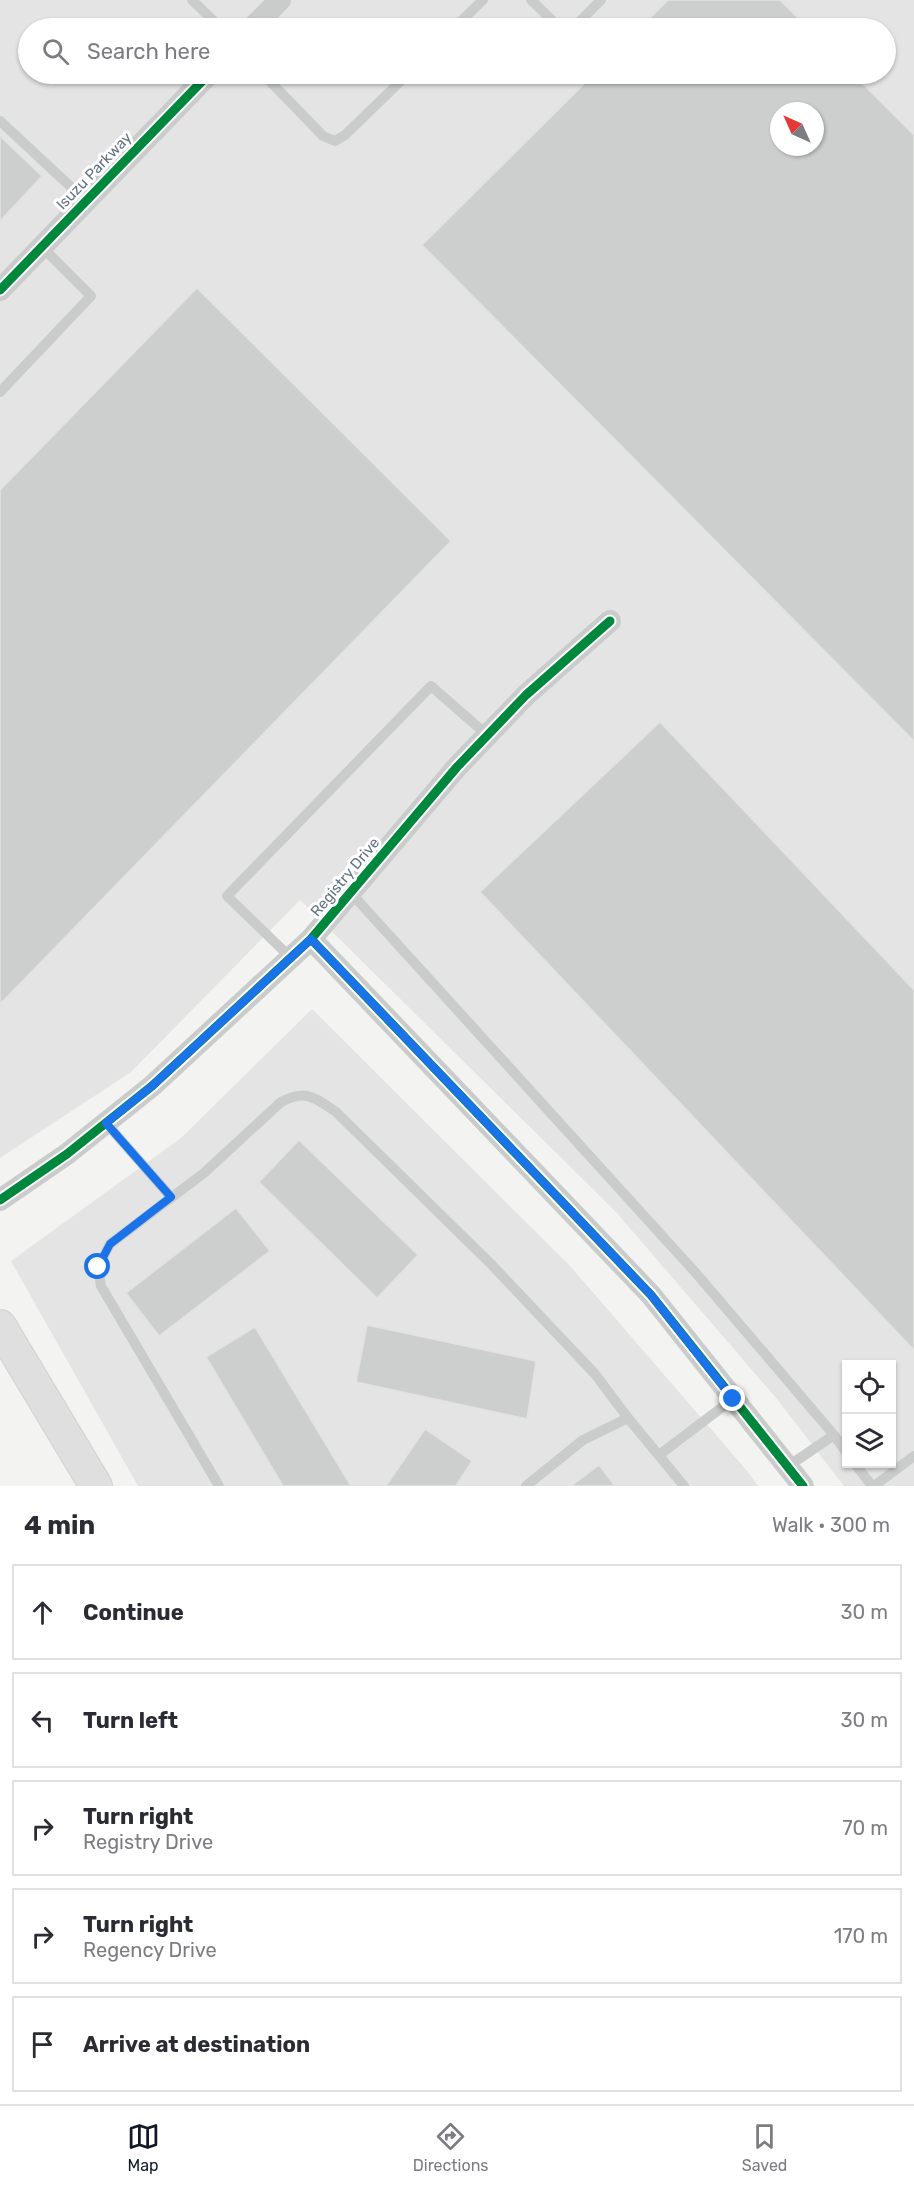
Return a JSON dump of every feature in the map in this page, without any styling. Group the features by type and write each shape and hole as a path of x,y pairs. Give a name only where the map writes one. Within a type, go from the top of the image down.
{"main road":[{"path":"0,1326 96,1486"}],"street":[{"path":"262,18 280,0"},
{"name":"Isuzu Parkway","path":"0,290 199,84"},
{"name":"Registry Drive","path":"0,1200 67,1154 152,1086 291,958 311,939 457,767 487,735 526,695 610,621"},
{"path":"311,939 651,1295 803,1486"}],"lane":[{"path":"192,0 211,18"},
{"path":"464,18 483,0"},
{"path":"531,0 550,18"},
{"path":"583,18 601,0"},
{"path":"273,84 323,136 335,141 345,135 398,84"},
{"path":"0,121 86,201"},
{"path":"0,392 91,296 42,247"},
{"path":"291,958 227,897 431,686 487,735"},
{"path":"351,892 695,1272 842,1446"},
{"path":"219,1486 101,1286 98,1267 110,1244 204,1173 281,1102 296,1094 315,1098 336,1112 491,1264 595,1374 684,1486"},
{"path":"106,1123 171,1197"},
{"path":"659,1455 733,1399"},
{"path":"526,1486 583,1440 628,1418"},
{"path":"787,1467 834,1435"},
{"path":"858,1468 873,1486 914,1456"}],"shaded area":[{"path":"0,0 914,0 914,1486 844,1486 777,1399 616,1212 300,900 131,1072 0,1158"},
{"path":"312,1009 571,1267 758,1486 138,1486 11,1261 181,1138"}],"building":[{"path":"668,0 780,0 798,18 650,18"},
{"path":"584,84 863,84 914,135 914,741 422,245"},
{"path":"0,136 42,176 0,221"},
{"path":"197,288 451,541 0,1004 0,490"},
{"path":"660,722 914,990 914,1350 480,892"},
{"path":"299,1140 418,1255 377,1298 259,1182"},
{"path":"236,1208 270,1251 159,1336 126,1293"},
{"path":"367,1325 536,1361 527,1419 356,1382"},
{"path":"255,1327 351,1486 283,1486 206,1357"},
{"path":"425,1429 472,1461 456,1486 386,1486"},
{"path":"599,1465 615,1486 571,1486"}],"cycle path":[{"path":"0,290 199,84"},
{"path":"0,1200 67,1154 152,1086 311,939 457,767 526,695 610,621"},
{"path":"311,939 651,1295 803,1486"}],"route":[{"path":"98,1267 110,1244 171,1197 106,1123 152,1086 311,939 651,1295 733,1399"}]}
